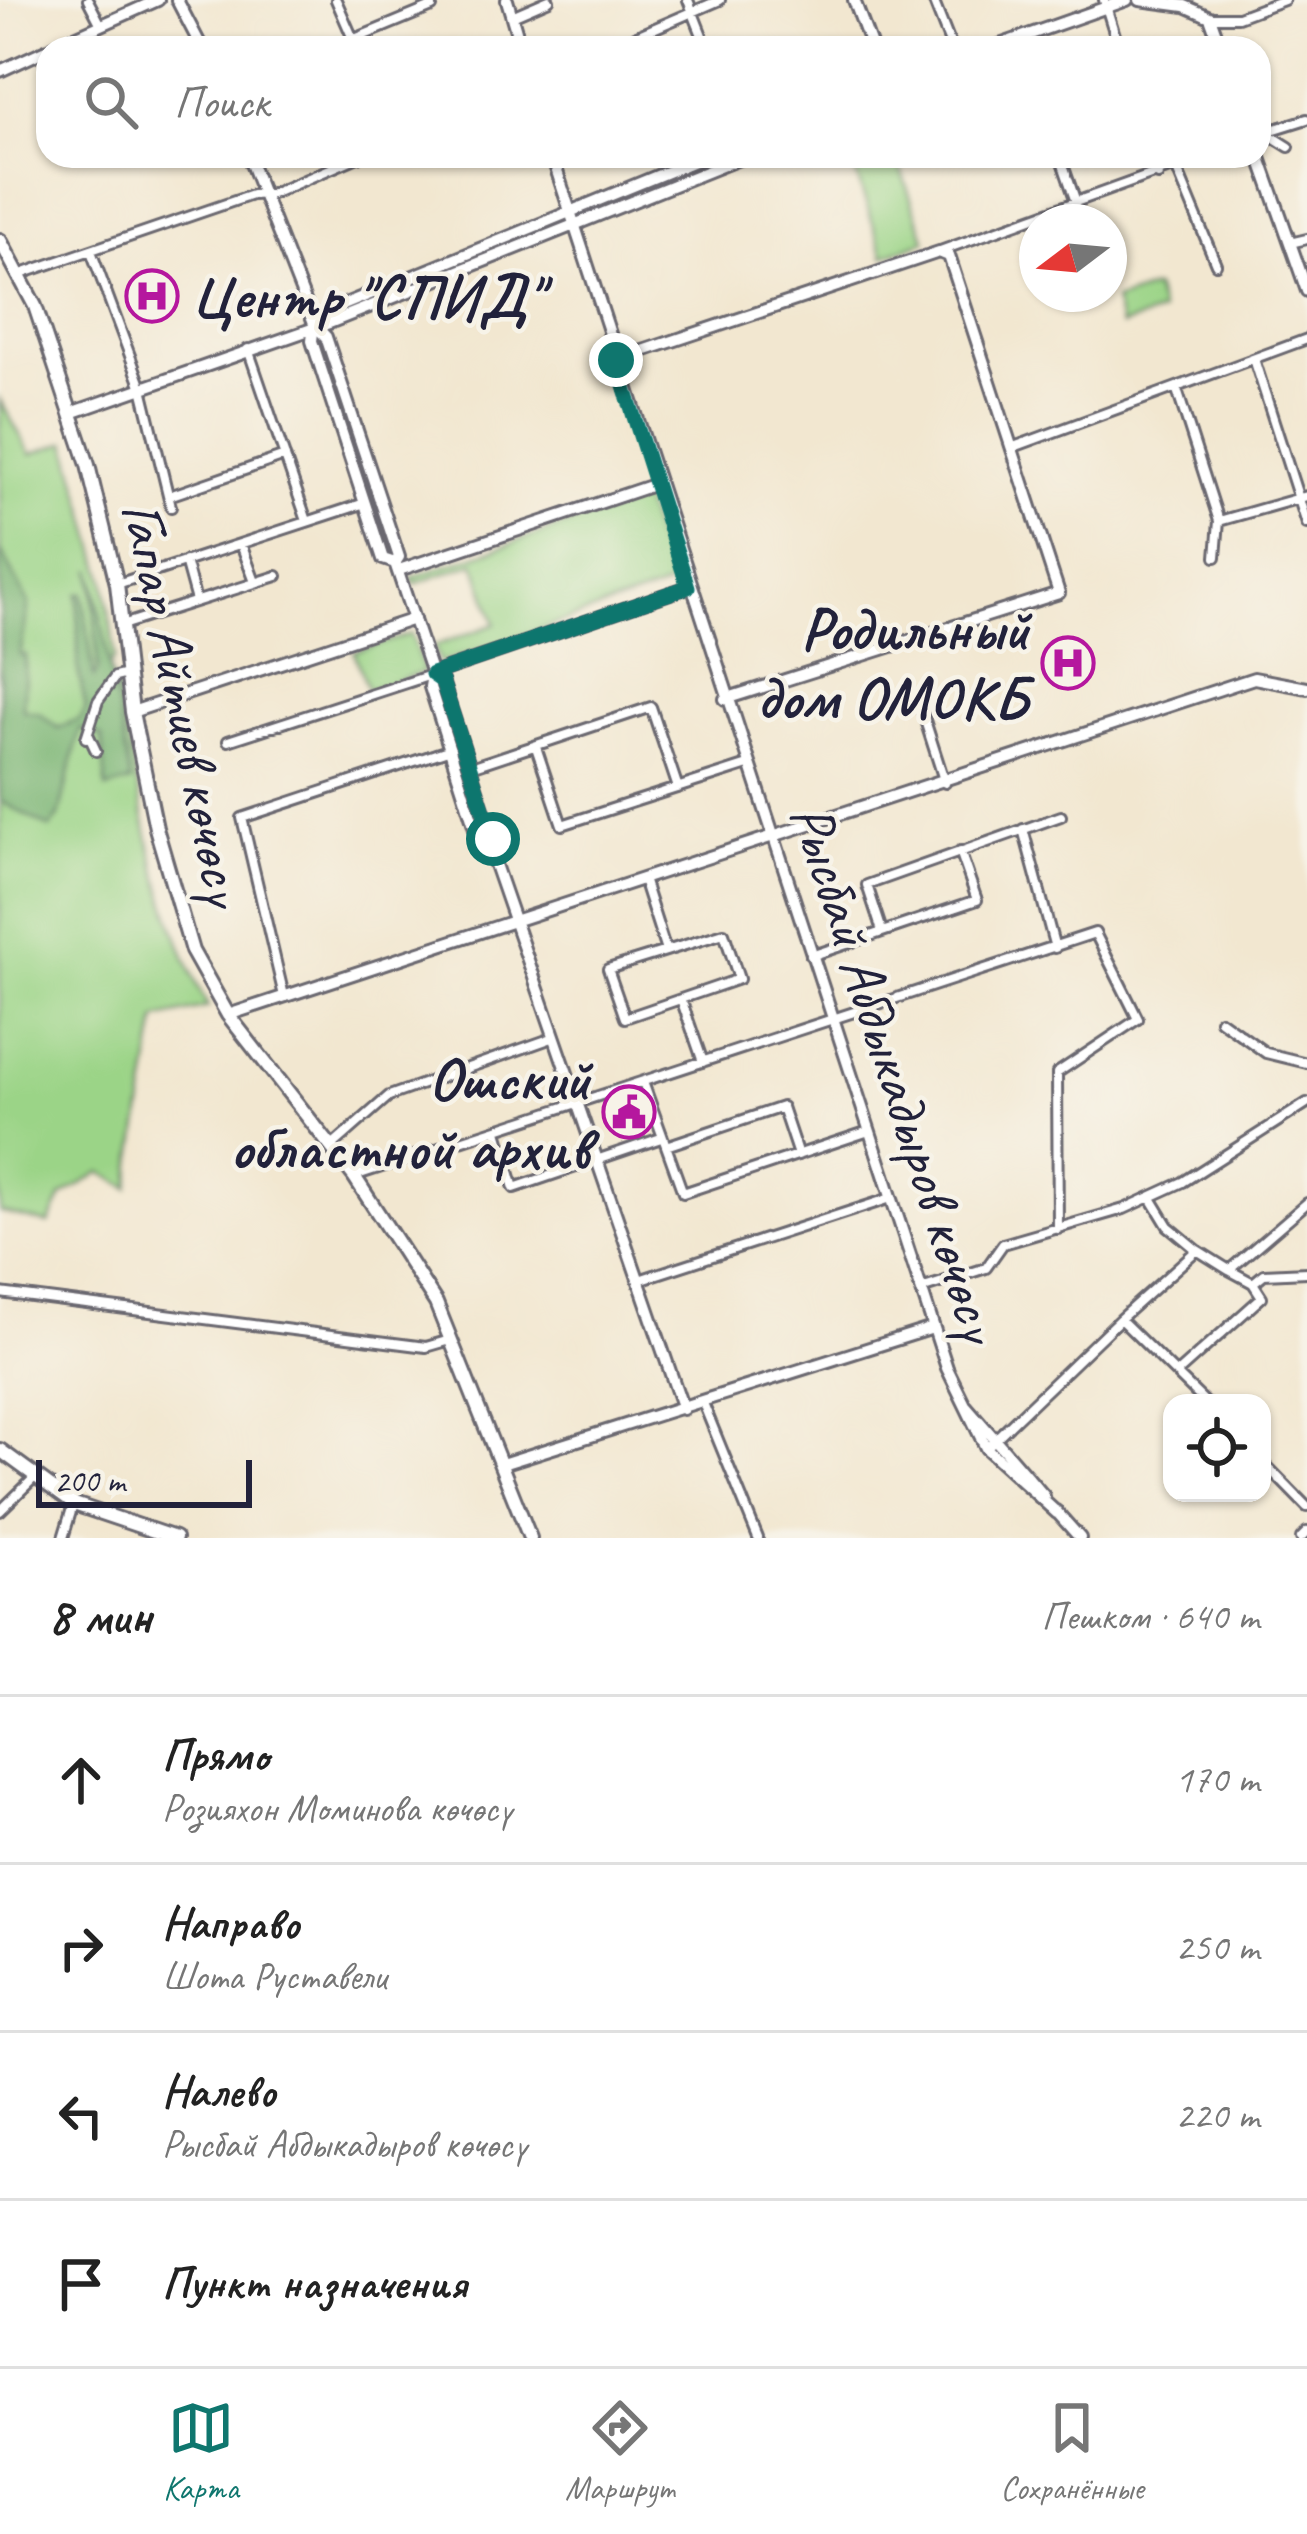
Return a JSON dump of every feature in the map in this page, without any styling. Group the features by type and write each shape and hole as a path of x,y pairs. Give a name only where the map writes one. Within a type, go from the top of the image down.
{"main road":[{"name":"Гапар Айтиев көчөсү","path":"0,240 21,274 71,413 117,584 132,712 156,828 192,951 228,1015 355,1176 436,1303 530,1538"},
{"path":"0,1450 74,1504 175,1538"}],"street":[{"path":"88,0 100,26"},
{"path":"77,36 158,0"},
{"path":"177,0 196,36"},
{"path":"336,0 352,36"},
{"path":"507,0 518,36"},
{"path":"512,16 549,0"},
{"path":"688,0 702,36"},
{"path":"636,36 720,0"},
{"path":"854,0 868,36"},
{"path":"933,0 947,36"},
{"path":"1035,36 1105,3 1127,0"},
{"path":"1140,0 1184,3 1210,17 1238,17 1284,0"},
{"path":"1105,3 1115,36"},
{"path":"372,36 432,7"},
{"path":"1210,17 1217,36"},
{"path":"0,70 36,54"},
{"path":"1271,130 1307,119"},
{"path":"1271,138 1289,147"},
{"path":"253,168 314,324 326,337 372,468 397,567 432,674 430,687 480,844 491,853"},
{"path":"21,274 329,168"},
{"name":"Рысбай Абдыкадыров көчөсү","path":"556,168 688,587 960,1399 991,1444 1080,1538"},
{"path":"656,484 397,567 383,559 312,341 314,324 326,312 678,168"},
{"path":"71,413 574,228 717,168"},
{"path":"1064,168 1076,202"},
{"path":"1156,168 1158,175"},
{"path":"616,360 1174,168"},
{"path":"1176,168 1216,264"},
{"path":"1264,168 1307,291"},
{"path":"1290,243 1307,240"},
{"path":"91,251 142,388 172,494 171,507"},
{"path":"725,699 1059,593 949,256 939,251"},
{"path":"1011,448 1307,339"},
{"path":"248,349 307,521"},
{"path":"1254,359 1303,497 1307,524"},
{"path":"1177,390 1219,521 1216,556"},
{"path":"172,494 285,456"},
{"path":"1219,521 1303,497"},
{"path":"117,584 365,502"},
{"path":"241,543 255,582"},
{"path":"185,561 196,601"},
{"path":"122,625 277,576"},
{"path":"228,741 688,587"},
{"path":"132,712 414,619"},
{"path":"96,751 87,736 98,700 115,677 127,674"},
{"path":"432,674 442,681 493,839 491,853 683,1409"},
{"path":"228,1015 771,835 945,783 1254,677 1307,688"},
{"path":"471,767 651,707 678,788"},
{"path":"922,711 945,783"},
{"path":"536,748 562,825 748,765"},
{"path":"285,998 242,818 451,749"},
{"path":"882,932 867,885 1061,816"},
{"path":"1023,829 1055,948"},
{"path":"811,956 976,900 960,851"},
{"path":"643,879 666,951"},
{"path":"724,933 739,979 625,1018 608,969 666,951 724,933"},
{"path":"355,1176 1094,933 1138,1019 1058,1073 1058,1229"},
{"path":"681,999 703,1062"},
{"path":"1220,1019 1266,1053 1307,1063"},
{"path":"332,1146 389,1096 555,1037"},
{"path":"643,1082 683,1193 869,1131"},
{"path":"920,1289 986,1268 1003,1244 1151,1198 1274,1129 1307,1103"},
{"path":"496,1131 514,1188 782,1107 798,1155"},
{"path":"639,1280 891,1198"},
{"path":"1151,1198 1168,1226 1197,1250 1253,1283 1262,1297 1177,1373"},
{"path":"1229,1270 1307,1203"},
{"path":"991,1444 1197,1250"},
{"path":"1253,1283 1264,1274 1307,1272"},
{"path":"0,1293 426,1347 452,1339"},
{"path":"1120,1319 1197,1394"},
{"path":"502,1464 933,1328"},
{"path":"703,1403 758,1538"},
{"path":"1271,1470 1307,1507"},
{"path":"0,1511 34,1478"},
{"path":"63,1538 74,1504"}],"green space":[{"path":"854,168 900,168 926,241 884,256"},
{"path":"1154,288 1161,312 1121,326 1117,312 1127,312 1127,297"},
{"path":"0,400 31,454 67,442 105,580 115,657 93,697 104,703 118,686 162,890 208,1007 157,1019 129,1188 101,1172 62,1196 49,1224 0,1212"},
{"path":"642,499 671,585 440,663 434,646 496,624 475,563 414,584 412,577"},
{"path":"0,549 29,604 20,655 26,655 23,710 39,713 58,728 79,719 86,708 78,670 78,594 83,593 94,677 98,670 92,569 131,782 106,789 102,737 80,729 59,816 50,828 0,801"},
{"path":"411,634 424,672 368,690 354,652"}],"waterway":[{"path":"582,216 699,168"},
{"path":"350,308 403,288"}],"place":[{"name":"Центр \"СПИД\"","path":"152,296"},
{"name":"Родильный дом ОМОКБ","path":"1068,663"},
{"name":"Ошский областной архив","path":"629,1112"}],"route":[{"path":"493,839 442,681 432,674 688,587 616,360"}]}
